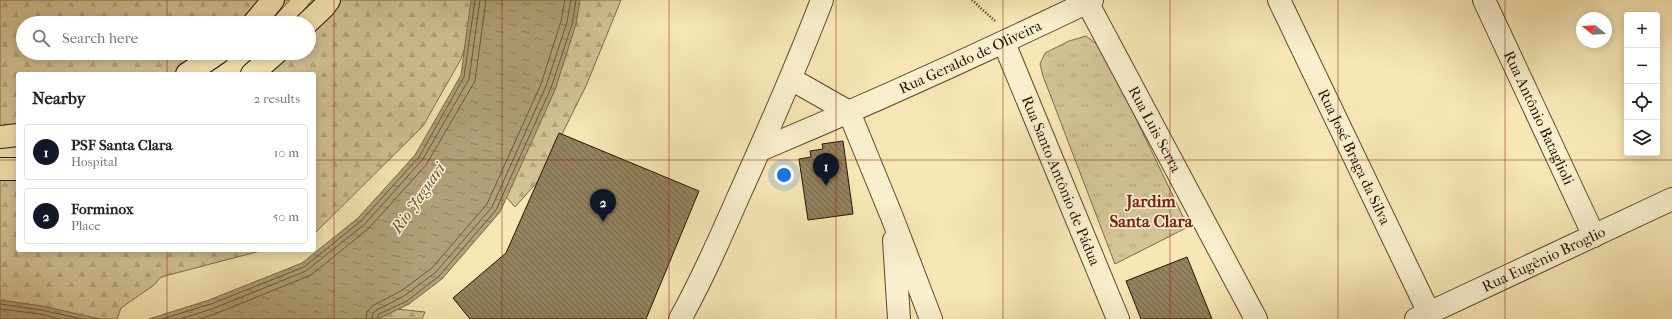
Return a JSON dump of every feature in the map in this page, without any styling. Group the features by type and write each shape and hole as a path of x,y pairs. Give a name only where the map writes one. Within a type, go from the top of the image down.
{"main road":[{"path":"259,16 272,0"},
{"path":"314,16 329,0"},
{"path":"190,72 208,60"},
{"path":"254,72 268,60"},
{"path":"0,137 16,135"},
{"path":"0,169 16,169"}],"street":[{"path":"680,319 700,284 760,150 791,79 822,0"},
{"name":"Rua José Braga da Silva","path":"1279,0 1422,316"},
{"name":"Rua Antônio Bataglioli","path":"1484,0 1594,236"},
{"name":"Rua Geraldo de Oliveira","path":"760,150 849,112 1009,40 1089,1"},
{"name":"Rua Luis Serra","path":"1089,1 1256,319"},
{"name":"Rua Santo Antônio de Pádua","path":"1009,40 1118,319"},
{"path":"791,79 849,112 892,217 931,319"},
{"name":"Rua Eugênio Broglio","path":"1422,316 1672,199"},
{"path":"892,217 899,319"}],"path":[{"path":"972,0 1009,40"}],"green space":[{"path":"0,0 290,0 275,16 16,16 16,60 206,60 188,72 16,72 16,130 0,125"},
{"path":"312,0 481,0 461,59 423,126 316,232 316,72 251,72 261,60 316,60 316,16 299,16"},
{"path":"536,0 621,0 586,86 539,180 515,207 483,171"},
{"path":"1086,36 1102,48 1188,227 1115,264 1043,76 1040,64 1045,53 1069,41"},
{"path":"0,178 16,181 16,252 256,252 161,277 154,285 121,308 117,319 0,319"},
{"path":"386,308 425,312 422,319 360,319"}],"water":[{"name":"Rio Jaguari","path":"471,0 580,0 576,24 555,90 500,212 442,279 409,304 378,319 149,319 209,300 302,263 358,218 415,155 461,75"},
{"path":"0,300 42,306 100,319 0,319"}],"building":[{"path":"559,133 699,191 646,319 470,319 453,298 506,253"},
{"path":"843,141 853,214 808,220 799,159 811,157 810,151 823,149 822,144"},
{"path":"1187,257 1212,319 1141,319 1126,281"}],"place":[{"name":"PSF Santa Clara","path":"826,186"},
{"name":"Forminox","path":"603,222"}],"district":[{"name":"Jardim Santa Clara","path":"1151,211"}]}
